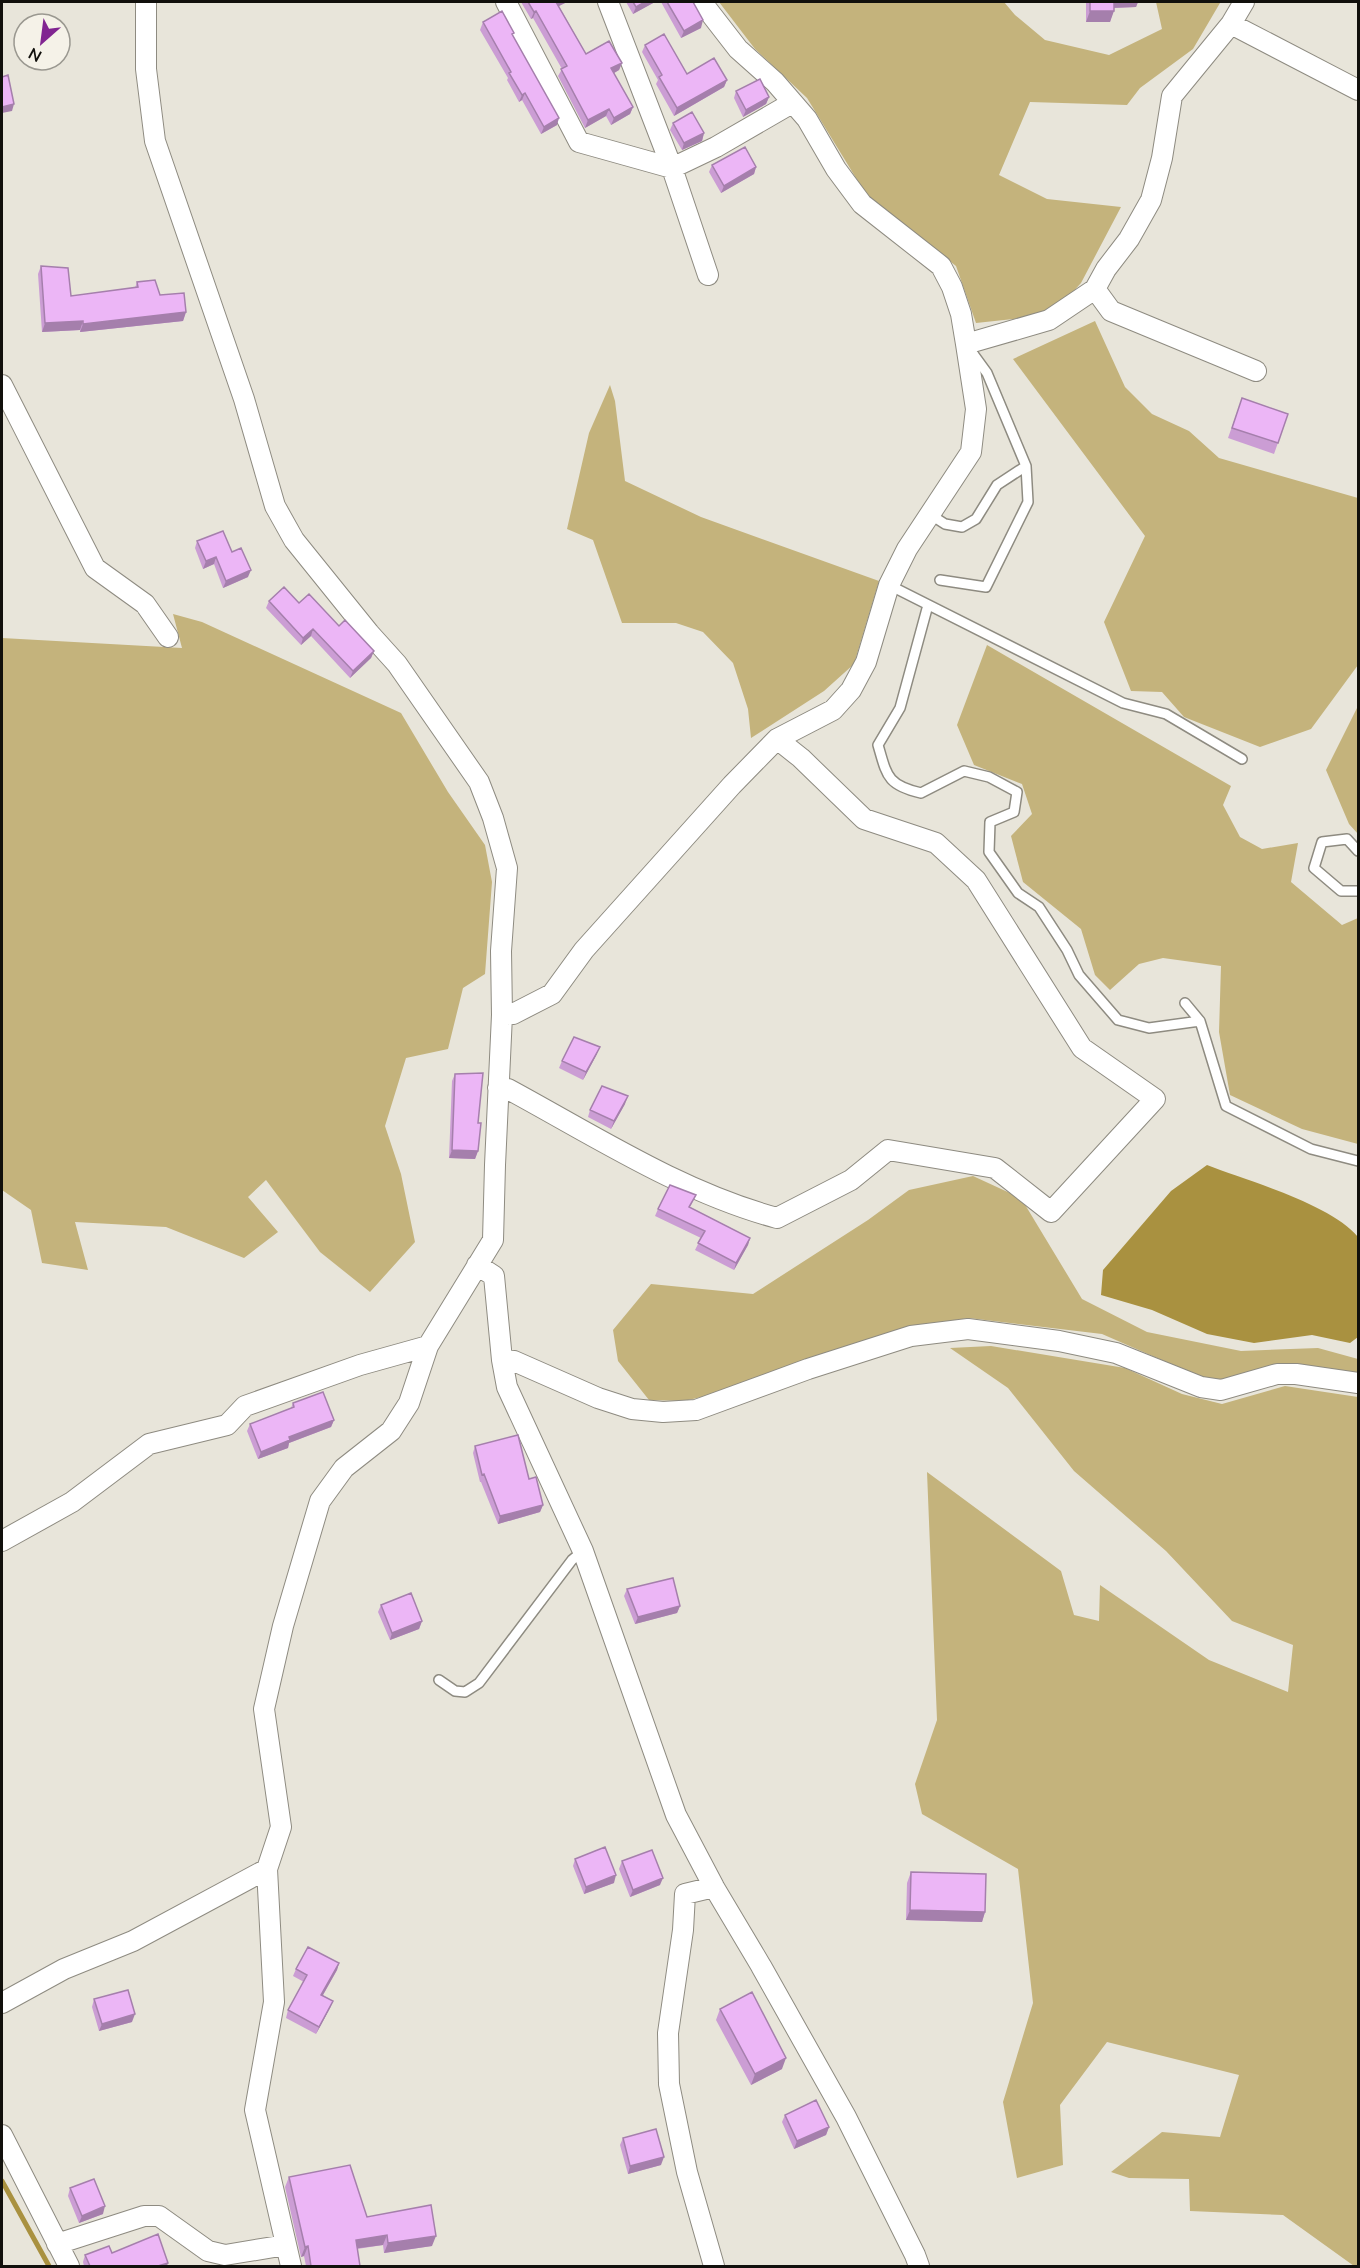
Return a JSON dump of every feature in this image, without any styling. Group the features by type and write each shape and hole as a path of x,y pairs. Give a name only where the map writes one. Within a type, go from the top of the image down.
{"street":[{"path":"146,2 146,69 155,141 244,399 275,506 294,540 397,664 479,782 493,818 507,868 501,951 502,1015 493,1240 428,1346 409,1403 391,1431 344,1468 320,1501 283,1626 264,1709 281,1827 267,1869 274,2002 255,2110 291,2266"},
{"path":"506,2 579,142 672,168 716,147 792,103"},
{"path":"608,2 672,168 708,275"},
{"path":"502,1015 513,1014 552,994 584,950 732,785 777,739 833,710 851,690 866,662 890,585 907,549 971,452 975,409 966,344 961,314 952,287 941,266 862,204 836,169 807,119 775,82 738,49 704,2"},
{"path":"966,344 1050,320 1095,289 1106,269 1129,239 1151,200 1162,158 1172,96 1232,24 1244,2"},
{"path":"1232,24 1359,90"},
{"path":"1095,289 1111,311 1256,371"},
{"path":"2,385 95,568 145,604 168,637"},
{"path":"498,1088 508,1089 661,1173 740,1208 777,1218 851,1180 888,1150 995,1168 1051,1212 1155,1099 1082,1048 976,880 936,843 864,819 777,739"},
{"path":"477,1265 494,1276 502,1360 507,1387 583,1551 676,1815 714,1887 846,2117 919,2266"},
{"path":"502,1360 514,1361 598,1398 632,1409 663,1412 696,1410 808,1369 911,1336 968,1329 1059,1341 1116,1353 1202,1387 1221,1390 1277,1374 1296,1374 1359,1383"},
{"path":"2,1541 72,1502 149,1444 227,1425 245,1406 360,1365 428,1346"},
{"path":"2,2003 64,1969 133,1941 267,1869"},
{"path":"714,1887 685,1894 683,1930 668,2033 671,2095 687,2172 714,2266"},
{"path":"2,2135 69,2266"},
{"path":"57,2244 144,2216 159,2216 208,2251 225,2255 286,2245"}],"lane":[{"path":"940,580 986,587 1028,502 1026,466 987,373 966,344"},
{"path":"931,515 945,524 962,527 976,519 997,485 1026,466"},
{"path":"890,585 1124,703 1166,714 1242,759"},
{"path":"928,605 900,708 878,745 887,777 904,789 921,793 964,771 989,777 1017,792 1014,812 990,822 989,852 1018,893 1039,907 1067,950 1079,975 1118,1020 1149,1028 1200,1021"},
{"path":"1359,851 1347,839 1322,842 1314,868 1341,891 1359,891"},
{"path":"1185,1003 1200,1021 1226,1106 1311,1149 1359,1161"},
{"path":"440,1680 455,1691 465,1692 479,1683 572,1560 583,1551"}],"shaded area":[{"path":"719,2 1004,2 1015,15 1045,40 1109,55 1162,29 1156,2 1220,3 1193,49 1140,88 1127,105 1030,102 999,175 1047,199 1121,207 1081,283 1052,315 976,323 956,266 867,196 807,98 755,49"},
{"path":"1095,321 1125,387 1152,414 1189,431 1219,458 1358,498 1358,665 1311,729 1260,747 1184,717 1162,692 1131,691 1104,622 1145,536 1013,359"},
{"path":"610,385 615,401 625,481 701,517 879,581 854,664 824,691 751,738 748,709 733,663 703,632 676,623 622,623 593,540 567,529 589,433"},
{"path":"173,614 202,622 401,713 448,792 485,845 492,882 485,974 463,988 448,1049 406,1058 385,1126 401,1174 415,1242 370,1292 320,1252 266,1180 248,1197 278,1232 244,1258 166,1227 75,1222 88,1270 42,1263 31,1210 2,1190 2,638 182,648"},
{"path":"987,645 1231,786 1223,805 1240,837 1262,849 1298,843 1291,882 1342,925 1358,918 1358,1144 1302,1129 1230,1095 1219,1032 1221,966 1163,958 1139,964 1110,990 1095,975 1081,929 1023,882 1011,836 1032,814 1022,784 974,765 957,725"},
{"path":"1358,706 1358,834 1349,824 1326,770"},
{"path":"1207,1165 1309,1204 1329,1214 1358,1237 1358,1337 1350,1343 1312,1335 1254,1343 1207,1334 1152,1310 1101,1295 1103,1270 1171,1191"},
{"path":"973,1176 1021,1198 1082,1299 1147,1332 1241,1351 1318,1348 1358,1359 1358,1377 1218,1381 1196,1375 1102,1334 969,1318 911,1327 723,1392 684,1401 649,1400 618,1361 613,1330 651,1284 753,1294 868,1220 909,1190"},
{"path":"991,1346 1125,1368 1182,1394 1222,1404 1285,1386 1358,1397 1358,2266 1354,2266 1283,2215 1190,2211 1189,2179 1129,2178 1111,2172 1162,2132 1220,2137 1239,2075 1107,2042 1060,2105 1063,2165 1017,2178 1003,2102 1033,2003 1018,1869 922,1814 915,1784 937,1720 927,1472 1061,1571 1074,1615 1099,1621 1100,1585 1209,1660 1288,1692 1293,1645 1232,1621 1166,1551 1074,1471 1008,1388 950,1348"}],"building":[{"path":"528,2 556,2 586,54 609,41 622,63 611,68 633,107 614,118 609,109 588,120 561,69 567,66 536,11 534,12"},
{"path":"633,2 645,2 636,7"},
{"path":"667,2 693,2 703,20 684,31"},
{"path":"1090,2 1114,2 1114,11 1090,11"},
{"path":"502,11 514,33 512,34 559,118 544,127 525,93 522,95 509,73 511,72 483,22"},
{"path":"664,34 687,74 714,58 727,80 677,108 659,77 662,75 645,45"},
{"path":"8,75 14,104 2,107 2,77"},
{"path":"760,79 769,97 746,110 736,91"},
{"path":"692,112 704,133 684,143 673,123"},
{"path":"745,147 756,167 724,186 712,165"},
{"path":"41,266 68,268 71,296 138,287 137,282 155,280 160,295 184,293 186,312 83,324 83,321 45,323"},
{"path":"1242,398 1288,414 1278,443 1232,428"},
{"path":"223,531 232,552 241,548 251,570 226,581 216,557 206,561 197,541"},
{"path":"284,587 299,603 309,594 339,626 345,620 374,651 353,671 313,629 303,638 269,601"},
{"path":"574,1037 600,1047 586,1072 562,1061"},
{"path":"483,1073 478,1151 452,1150 455,1074"},
{"path":"602,1086 628,1096 614,1121 590,1110"},
{"path":"670,1185 696,1195 689,1207 750,1238 736,1263 698,1243 705,1231 658,1209"},
{"path":"323,1392 334,1420 289,1437 290,1440 261,1452 250,1424 294,1407 293,1403"},
{"path":"518,1435 529,1479 536,1477 543,1505 500,1516 484,1474 482,1475 475,1446"},
{"path":"673,1578 680,1606 638,1617 627,1589"},
{"path":"411,1593 422,1621 392,1633 381,1605"},
{"path":"605,1847 616,1875 586,1887 575,1859"},
{"path":"652,1850 663,1878 633,1890 622,1861"},
{"path":"911,1872 986,1874 985,1912 910,1910"},
{"path":"308,1947 339,1963 321,1995 333,2001 319,2027 288,2010 307,1975 296,1969"},
{"path":"128,1990 135,2014 102,2024 94,1999"},
{"path":"752,1992 786,2058 755,2074 720,2009"},
{"path":"816,2100 829,2127 797,2141 785,2115"},
{"path":"656,2129 664,2157 630,2166 623,2138"},
{"path":"350,2165 367,2217 431,2205 436,2236 388,2243 387,2235 356,2240 360,2266 311,2266 308,2246 305,2247 289,2177"},
{"path":"94,2179 105,2206 82,2216 70,2188"},
{"path":"158,2234 168,2263 158,2266 90,2266 85,2255 109,2246 112,2253"}],"waterway":[{"path":"2,2181 49,2266"}]}
